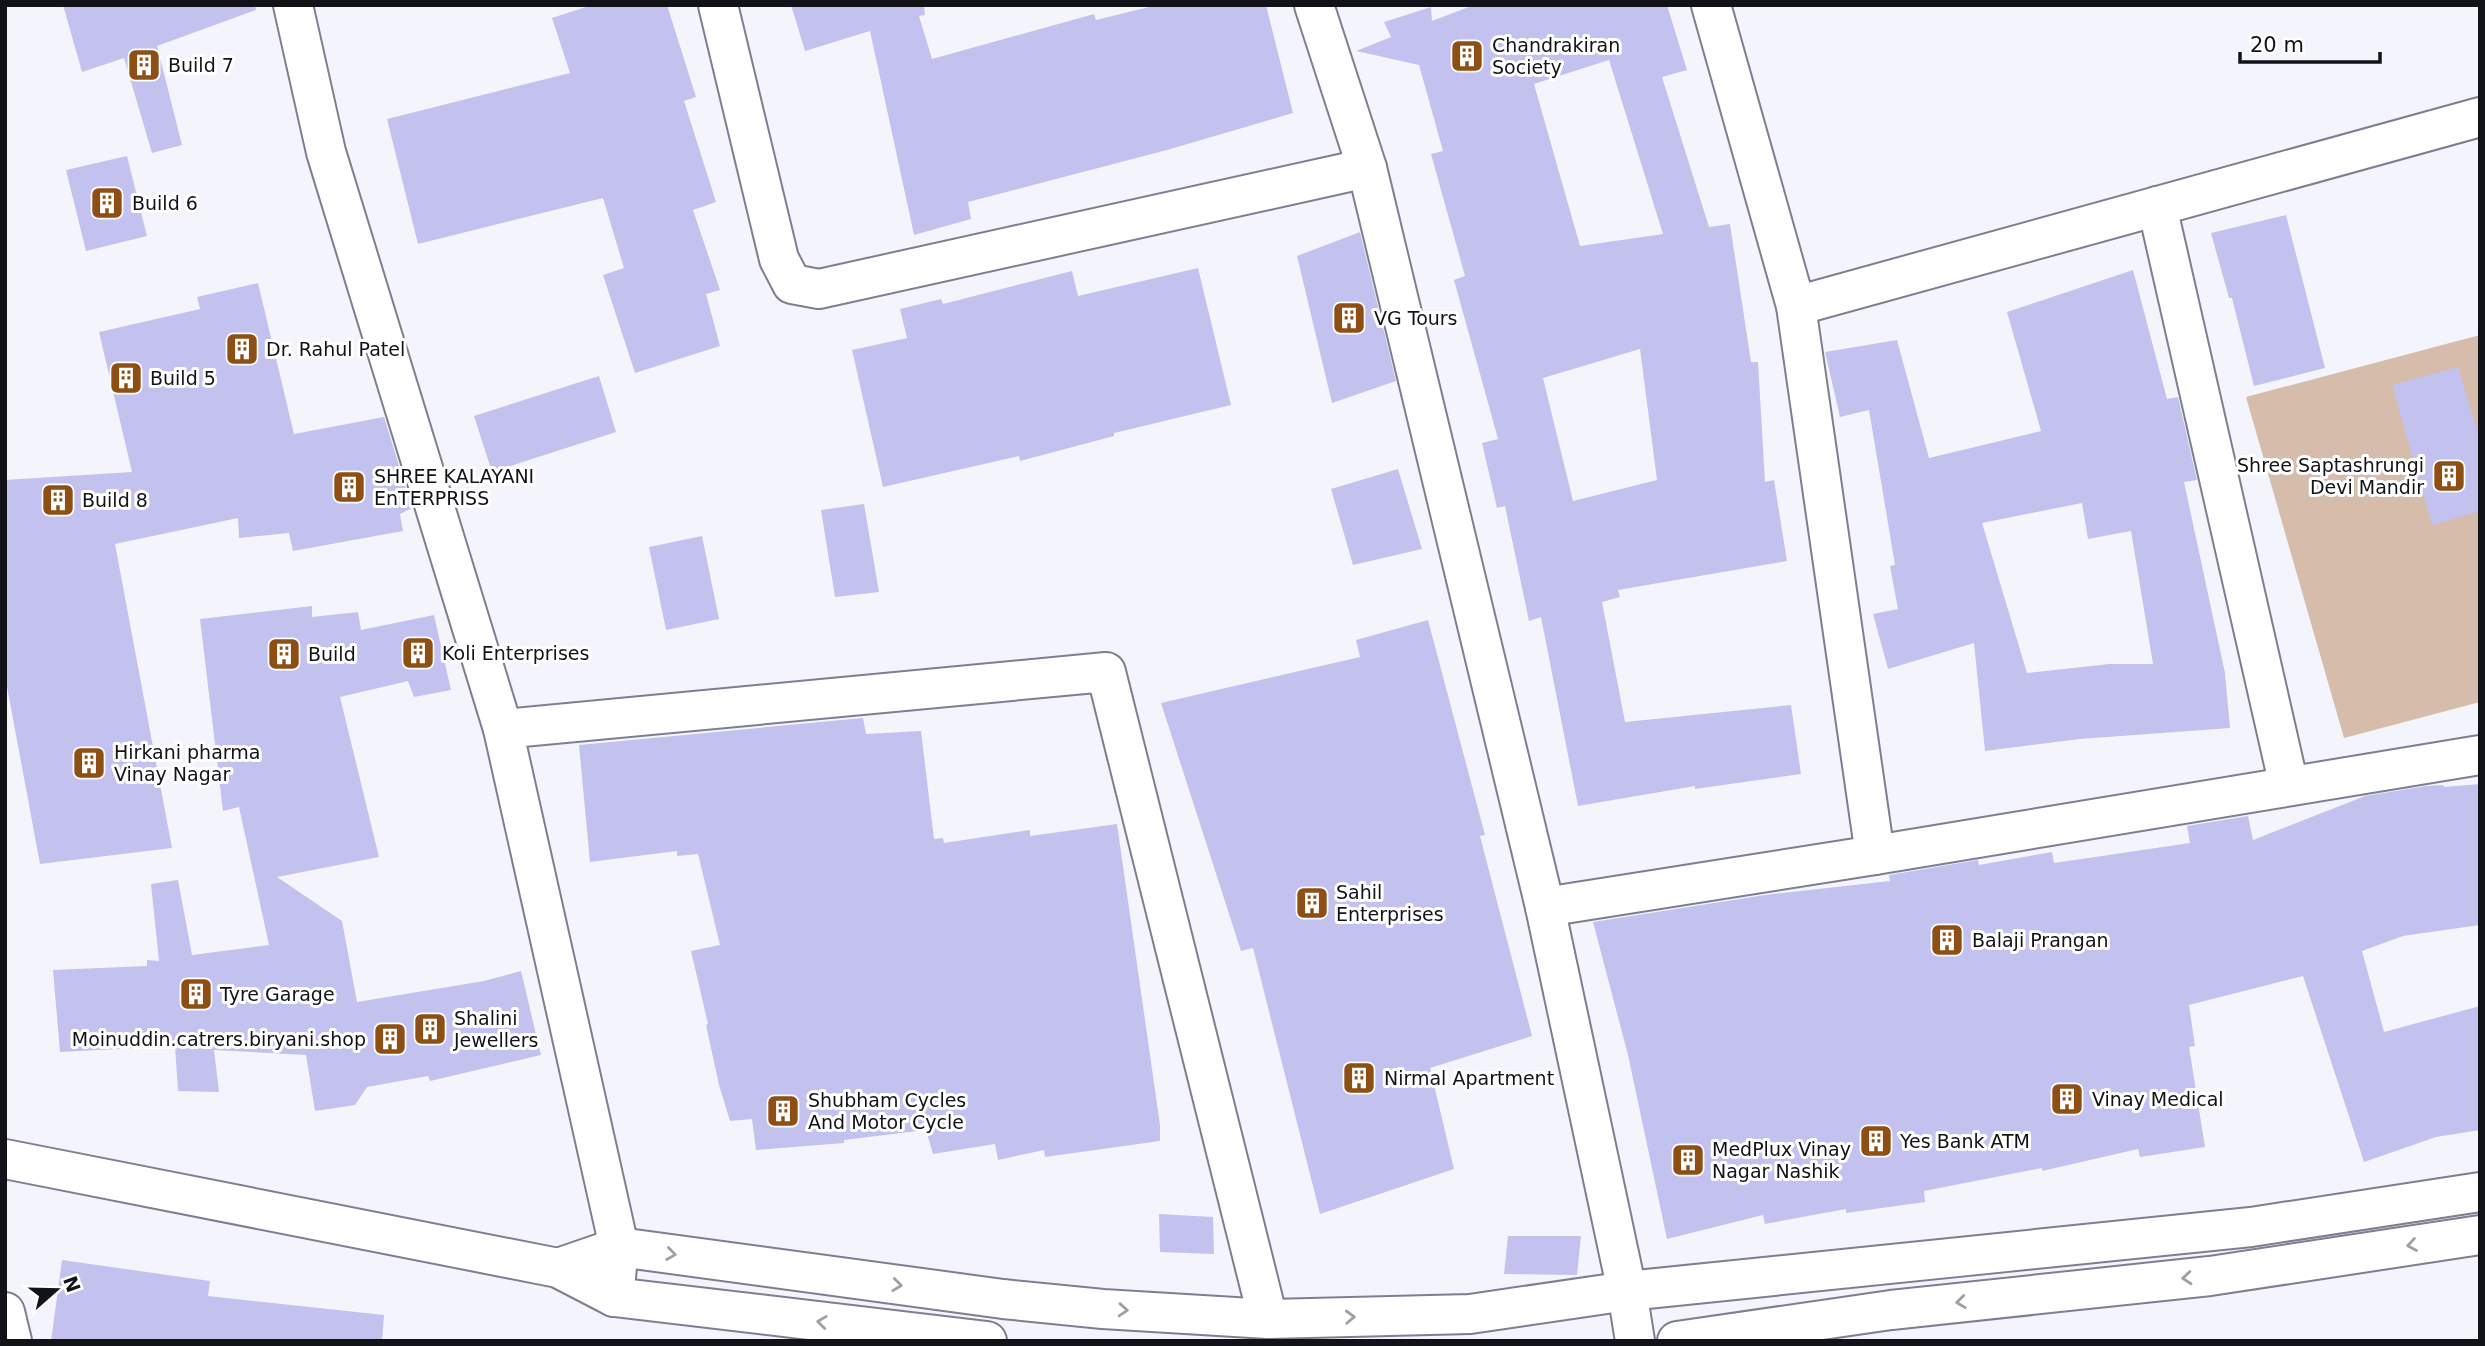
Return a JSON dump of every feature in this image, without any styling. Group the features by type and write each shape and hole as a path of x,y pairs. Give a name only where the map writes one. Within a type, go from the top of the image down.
{"street":[{"path":"293,5 326,152 503,729 619,1247 614,1297"},
{"path":"718,5 779,260 792,284 819,289 1367,168"},
{"path":"1314,5 1367,168 1545,907 1627,1291 1635,1341"},
{"path":"1711,5 1796,306 1875,855"},
{"path":"1796,306 2480,117"},
{"path":"2157,206 2289,786"},
{"path":"503,729 1106,672 1268,1320"},
{"path":"1545,907 2480,755"},
{"path":"5,1159 558,1268 614,1297 987,1341"},
{"path":"558,1268 619,1247 1003,1299 1103,1309 1268,1320 1470,1314 1627,1291 2251,1227 2480,1192"},
{"path":"1677,1341 1892,1310 2210,1276 2480,1235"},
{"path":"5,1312 12,1341"}],"shaded area":[{"path":"2480,335 2480,702 2344,738 2246,397"}],"building":[{"name":"Build 7","path":"63,5 255,5 256,10 157,46 182,145 152,153 124,58 82,72"},
{"path":"592,5 667,5 696,97 684,101 716,202 693,210 720,290 706,294 720,346 635,373 603,275 624,268 603,198 418,244 387,119 570,73 552,18"},
{"path":"791,5 924,5 925,15 919,16 932,59 1094,14 1096,20 1157,5 1266,5 1293,113 1167,150 968,202 971,219 914,235 870,31 805,51"},
{"path":"1474,5 1667,5 1687,70 1662,77 1709,227 1730,224 1751,362 1758,362 1765,482 1774,480 1787,561 1618,590 1620,597 1602,602 1625,722 1791,705 1801,774 1695,789 1695,786 1578,806 1541,617 1529,621 1505,506 1497,508 1482,443 1498,439 1454,280 1465,276 1431,154 1443,151 1419,65 1356,51 1391,37 1384,22 1431,7 1432,21","holes":["1609,60 1663,234 1580,246 1534,84","1640,349 1657,480 1573,501 1543,378"]},
{"name":"Build 6","path":"127,156 147,236 86,251 66,170"},
{"path":"2286,215 2325,368 2254,386 2232,298 2229,298 2211,233"},
{"name":"VG Tours","path":"1360,232 1396,381 1332,403 1297,256"},
{"path":"1198,268 1231,405 1114,433 1114,436 1020,461 1019,456 883,487 852,350 907,338 900,309 941,299 943,304 1072,271 1078,296"},
{"path":"2133,270 2167,399 2178,397 2197,480 2184,482 2225,673 2230,728 2080,739 1985,751 1974,643 1888,669 1873,614 1898,609 1890,566 1895,565 1869,410 1840,417 1825,352 1897,340 1929,458 2041,431 2007,312","holes":["2082,503 2088,539 2131,531 2153,664 2109,664 2027,673 1982,523"]},
{"path":"258,283 294,434 384,417 412,508 400,514 403,531 293,551 289,533 239,538 238,518 115,544 172,848 40,864 5,676 5,480 132,472 99,332 200,309 197,297"},
{"name":"Shree Saptashrungi Devi Mandir","path":"2458,367 2480,440 2480,511 2432,525 2392,385"},
{"path":"599,376 616,432 492,472 474,416"},
{"path":"1398,469 1422,549 1353,565 1331,489"},
{"path":"864,504 879,592 835,597 821,510"},
{"path":"702,536 719,619 666,630 649,547"},
{"path":"312,606 312,617 358,612 361,630 434,615 451,690 414,697 408,681 340,697 379,857 277,877 342,921 357,1002 484,981 521,971 541,1055 430,1081 428,1076 367,1087 355,1105 315,1111 306,1055 214,1050 219,1092 178,1091 175,1046 60,1052 53,970 147,966 147,960 159,961 151,884 178,880 192,955 269,945 239,807 223,811 200,619"},
{"path":"1428,620 1485,835 1480,836 1532,1036 1430,1068 1454,1169 1320,1214 1253,948 1241,951 1161,703 1360,657 1356,640"},
{"path":"863,718 866,734 921,731 934,839 943,838 944,843 1030,830 1030,836 1117,824 1160,1125 1160,1141 1045,1157 1044,1150 998,1160 995,1144 933,1154 926,1130 844,1140 844,1143 756,1150 752,1119 730,1121 719,1085 691,951 720,945 698,854 677,856 677,851 590,862 579,745"},
{"path":"2480,784 2480,925 2403,936 2362,951 2384,1032 2480,1006 2480,1130 2436,1137 2364,1162 2303,976 2189,1005 2195,1046 2189,1047 2205,1147 2140,1157 2138,1149 2042,1171 2042,1168 1924,1191 1925,1202 1846,1213 1846,1209 1765,1224 1763,1215 1667,1239 1628,1055 1593,922 1765,895 1890,881 1889,875 1978,860 1979,865 2052,852 2054,863 2190,843 2187,826 2248,816 2253,840 2365,796 2426,786"},
{"path":"1159,1214 1213,1217 1214,1254 1160,1252"},
{"path":"1508,1236 1581,1236 1577,1275 1504,1274"},
{"path":"62,1260 210,1281 208,1296 384,1315 382,1341 51,1341"}],"place":[{"name":"Chandrakiran Society","path":"1467,56"},
{"name":"Build 7","path":"144,65"},
{"name":"Build 6","path":"107,203"},
{"name":"VG Tours","path":"1349,318"},
{"name":"Dr. Rahul Patel","path":"242,349"},
{"name":"Build 5","path":"126,378"},
{"name":"Shree Saptashrungi Devi Mandir","path":"2449,476"},
{"name":"SHREE KALAYANI EnTERPRISS","path":"349,487"},
{"name":"Build 8","path":"58,500"},
{"name":"Koli Enterprises","path":"418,653"},
{"name":"Build","path":"284,654"},
{"name":"Hirkani pharma Vinay Nagar","path":"89,763"},
{"name":"Sahil Enterprises","path":"1312,903"},
{"name":"Balaji Prangan","path":"1947,940"},
{"name":"Tyre Garage","path":"196,994"},
{"name":"Shalini Jewellers","path":"430,1029"},
{"name":"Moinuddin.catrers.biryani.shop","path":"390,1039"},
{"name":"Nirmal Apartment","path":"1359,1078"},
{"name":"Vinay Medical","path":"2067,1099"},
{"name":"Shubham Cycles And Motor Cycle","path":"783,1111"},
{"name":"Yes Bank ATM","path":"1876,1141"},
{"name":"MedPlux Vinay Nagar Nashik","path":"1688,1160"}]}
